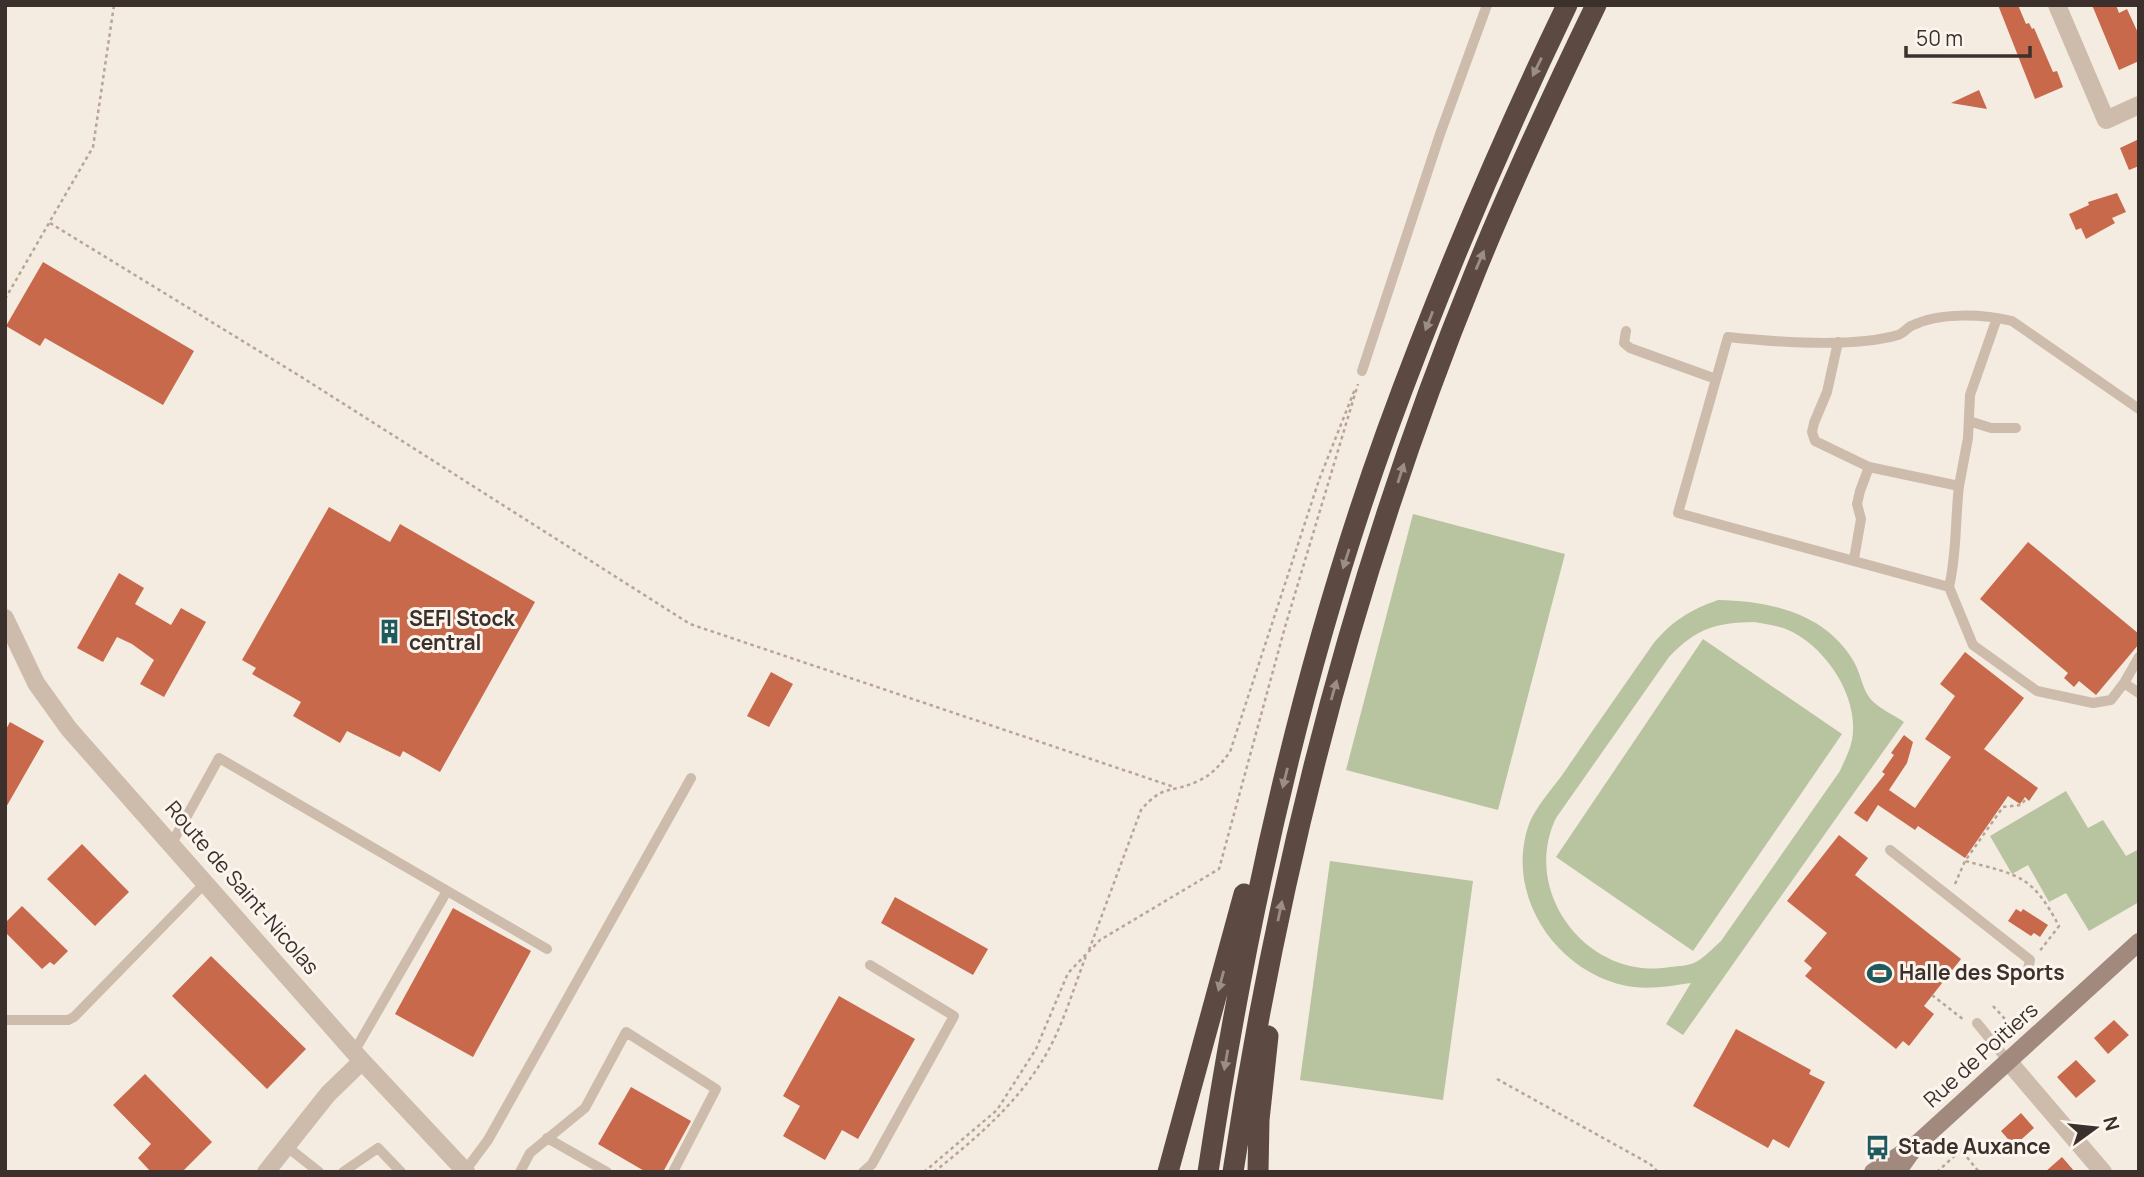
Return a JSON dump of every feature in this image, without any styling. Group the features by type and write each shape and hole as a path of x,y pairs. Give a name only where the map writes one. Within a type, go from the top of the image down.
{"highway":[{"path":"1208,1172 1249,937 1273,825 1335,594 1387,433 1457,249 1520,102 1567,5"},
{"path":"1233,1172 1266,978 1318,748 1410,446 1474,275 1543,115 1596,5"},
{"path":"1168,1172 1255,852 1273,825"},
{"path":"1258,1172 1259,1120 1270,1017 1266,978"}],"main road":[{"name":"Rue de Poitiers","path":"1873,1172 1917,1144 2139,942"},
{"name":"Rue de Poitiers","path":"1897,1172 1917,1144"}],"street":[{"path":"2057,5 2106,120 2139,105"},
{"name":"Route de Saint-Nicolas","path":"5,618 36,683 69,729 358,1056 466,1171"},
{"path":"266,1172 358,1056"},
{"path":"2008,1061 2103,1172"}],"lane":[{"path":"1362,370 1440,134 1488,5"},
{"path":"1997,317 1970,395 1969,421 1954,521 1955,562 1949,587 1973,645 2037,691 2093,703 2111,700 2139,657"},
{"path":"1949,587 1678,513 1728,337 1838,342 1900,334 1912,326 1943,318 1997,317 2012,321 2139,410"},
{"path":"1626,331 1624,344 1630,348 1716,379"},
{"path":"1838,342 1827,392 1812,432 1815,440 1869,467 1959,486"},
{"path":"1969,421 1991,428 2016,428"},
{"path":"1854,559 1861,519 1857,504 1869,467"},
{"path":"2124,682 2139,693"},
{"path":"172,843 219,758 547,949"},
{"path":"466,1171 488,1140 691,778"},
{"path":"1890,850 2029,965"},
{"path":"5,1020 68,1020 74,1017 206,881"},
{"path":"358,1056 447,891"},
{"path":"863,1172 872,1164 954,1016 870,965"},
{"path":"1972,1022 2008,1061"},
{"path":"520,1172 530,1153 585,1108 626,1032 716,1089 673,1172"},
{"path":"547,1138 607,1172"},
{"path":"286,1146 319,1172"},
{"path":"343,1172 378,1147 401,1172"}],"path":[{"path":"5,299 93,147 114,5"},
{"path":"50,223 303,378 690,624 1174,787"},
{"path":"934,1172 1004,1112 1028,1083 1049,1049 1141,810 1155,794 1196,783 1215,771 1230,752 1319,480 1362,370"},
{"path":"924,1172 997,1110 1036,1049 1068,973 1087,953 1100,940 1219,869 1285,627 1362,370"},
{"path":"1950,897 1965,861 2003,807 2021,805 2025,800"},
{"path":"1965,861 2017,877 2042,895 2059,926 2029,965"},
{"path":"1932,995 1972,1022"},
{"path":"1497,1079 1650,1164 1658,1172"},
{"path":"1954,1142 1979,1172"},
{"path":"1937,1172 1961,1150"}],"green space":[{"path":"1413,514 1565,554 1498,810 1346,770"},
{"path":"1718,600 1757,603 1777,607 1812,621 1842,645 1854,662 1872,701 1904,722 1683,1035 1666,1024 1691,983 1651,988 1627,986 1601,978 1578,965 1558,947 1542,926 1530,903 1524,877 1523,851 1529,824 1536,810 1653,644 1690,612","holes":["1754,622 1782,628 1800,637 1814,647 1837,674 1851,707 1852,740 1847,756 1840,771 1721,941 1706,955 1693,963 1670,967 1640,968 1613,960 1589,946 1569,926 1555,902 1547,875 1547,847 1556,818 1669,657 1679,647 1707,629"]},
{"path":"1703,639 1842,734 1693,951 1556,857"},
{"path":"2066,791 2088,828 2103,820 2126,856 2139,849 2139,902 2089,931 2066,893 2049,902 2028,865 2012,874 1990,836"},
{"path":"1330,861 1473,881 1443,1100 1300,1080"}],"building":[{"path":"1998,5 2018,5 2026,24 2029,23 2032,29 2034,28 2053,72 2057,71 2063,87 2035,99"},
{"path":"2092,5 2116,5 2119,13 2127,9 2139,35 2139,61 2119,70"},
{"path":"1979,90 1987,109 1951,103"},
{"path":"2139,139 2139,166 2129,170 2120,148"},
{"path":"2117,193 2126,212 2112,218 2115,223 2086,239 2081,228 2076,230 2069,214 2089,205 2088,202"},
{"path":"43,262 194,351 163,405 45,338 40,346 6,326"},
{"name":"SEFI Stock central","path":"329,507 390,542 400,524 535,602 440,772 403,751 400,757 347,731 340,743 293,716 301,702 252,674 256,668 242,660"},
{"path":"2028,542 2139,634 2139,644 2096,695 2079,681 2074,687 2064,678 2068,673 1980,599"},
{"path":"119,573 144,588 135,604 171,625 181,608 206,622 164,697 140,684 154,660 132,644 117,637 103,662 77,648"},
{"path":"1965,652 2024,698 1984,749 2038,788 2029,801 2025,797 2020,804 2008,796 1965,858 1918,826 1915,830 1878,805 1867,822 1854,813 1885,774 1882,772 1894,755 1891,753 1904,735 1913,742 1907,763 1889,790 1915,808 1951,757 1925,739 1955,696 1940,684"},
{"path":"771,672 793,684 769,727 747,716"},
{"path":"10,722 44,741 5,809 5,731"},
{"name":"Halle des Sports","path":"1839,835 1868,858 1855,875 1961,959 1924,1006 1934,1014 1909,1046 1903,1041 1896,1049 1805,976 1812,968 1804,961 1827,933 1787,901"},
{"path":"82,844 129,892 95,926 47,879"},
{"path":"895,897 988,949 973,975 881,923"},
{"path":"22,906 68,951 54,965 50,962 42,969 5,932 5,923"},
{"path":"453,908 531,951 473,1057 395,1014"},
{"path":"2016,909 2021,912 2023,909 2048,925 2040,937 2034,933 2031,936 2008,921"},
{"path":"211,956 306,1049 267,1089 172,996"},
{"path":"839,996 915,1039 858,1139 842,1130 825,1160 783,1136 800,1106 783,1096"},
{"path":"2114,1020 2129,1035 2108,1054 2094,1038"},
{"path":"1736,1029 1811,1070 1809,1074 1825,1082 1789,1148 1773,1139 1768,1148 1693,1106"},
{"path":"2076,1060 2096,1081 2076,1098 2057,1077"},
{"path":"145,1074 212,1142 182,1172 151,1172 138,1158 151,1144 113,1105"},
{"path":"631,1087 691,1121 663,1172 646,1172 598,1144"},
{"path":"2021,1113 2034,1128 2014,1146 2001,1131"},
{"path":"2062,1157 2075,1172 2045,1172"}],"place":[{"name":"SEFI Stock central","path":"389,631"},
{"name":"Halle des Sports","path":"1879,973"},
{"name":"Stade Auxance","path":"1878,1147"}]}
